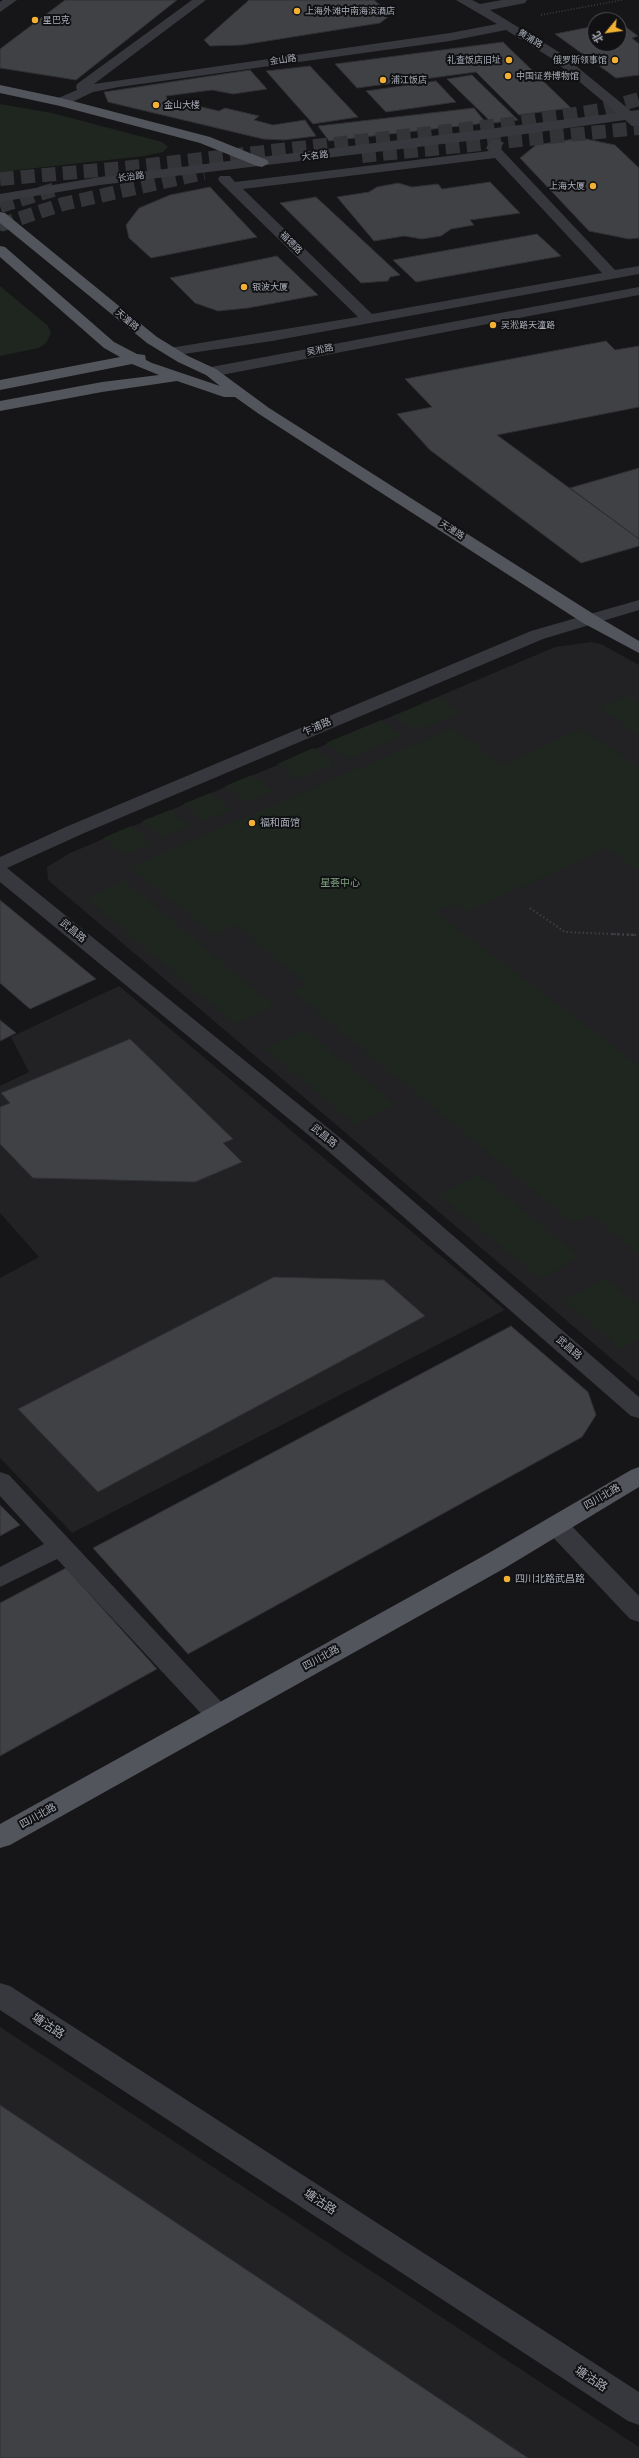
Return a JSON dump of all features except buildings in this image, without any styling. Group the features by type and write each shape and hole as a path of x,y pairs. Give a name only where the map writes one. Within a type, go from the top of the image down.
{"main road":[{"name":"大名路","path":"0,89 61,102 205,140 262,163"},
{"name":"天潼路","path":"4,222 95,292 133,326 170,352 211,372 264,411 589,619 639,648"},
{"name":"天潼路","path":"0,250 104,341 147,366 209,386 264,411"},
{"path":"0,385 170,352"},
{"name":"吴淞路","path":"0,406 102,388 211,372"},
{"name":"四川北路","path":"0,1837 557,1526 639,1476"}],"street":[{"path":"0,8 11,0"},
{"path":"61,102 200,0"},
{"name":"黄浦路","path":"462,0 479,8 555,55 636,118"},
{"path":"479,8 521,0"},
{"name":"金山路","path":"61,102 89,89 119,83 450,36 505,24"},
{"name":"大名路","path":"262,163 636,118"},
{"path":"518,132 500,139 493,148 612,275"},
{"path":"233,186 498,154"},
{"name":"长治路","path":"0,198 100,181 262,163"},
{"name":"福德路","path":"212,168 233,186 369,320"},
{"path":"170,352 369,320 639,270"},
{"name":"吴淞路","path":"211,372 639,291"},
{"name":"乍浦路","path":"0,864 75,830 537,635 639,605"},
{"name":"武昌路","path":"0,872 336,1146 639,1410"},
{"path":"0,1481 218,1715"},
{"path":"557,1526 639,1612"},
{"path":"0,1578 60,1546"},
{"name":"塘沽路","path":"0,1995 639,2410"}],"path":[{"path":"505,24 622,0"},
{"path":"530,908 566,932 637,935"}],"shaded area":[{"name":"星荟中心","path":"591,642 601,644 639,665 639,1382 48,880 47,867 70,853 555,647"},
{"path":"119,986 505,1310 72,1533 0,1458 0,1278 39,1257 0,1213 0,1086 29,1072 11,1037"},
{"path":"0,2027 639,2447 639,2458 0,2458"}],"green space":[{"path":"0,104 52,113 162,142 168,147 163,152 144,156 0,172"},
{"path":"0,286 48,326 51,333 46,343 39,348 0,356"},
{"path":"627,695 639,703 639,735 599,708"},
{"path":"440,697 460,713 415,731 393,716"},
{"path":"381,720 402,736 348,759 326,743"},
{"name":"星荟中心","path":"452,728 503,765 582,729 639,767 639,870 606,848 467,912 455,903 435,912 639,1066 639,1254 591,1214 573,1223 292,991 307,985 235,924 214,935 130,867"},
{"path":"313,748 335,764 298,779 277,764"},
{"path":"252,775 273,791 246,802 225,786"},
{"path":"210,793 231,809 204,821 183,804"},
{"path":"170,810 191,826 163,837 142,821"},
{"path":"131,826 151,843 124,855 103,838"},
{"path":"124,880 274,1006 235,1024 86,898"},
{"path":"305,1030 395,1104 355,1124 264,1048"},
{"path":"479,1174 580,1257 540,1279 438,1194"},
{"path":"605,1278 639,1306 639,1339 621,1349 563,1300"}],"tunnel":[{"path":"0,179 123,168 509,124 601,110 639,99"},
{"path":"362,156 639,128"},
{"path":"0,225 63,204 204,173"},
{"path":"0,206 56,189"}],"place":[{"name":"上海外滩中南海滨酒店","path":"297,11"},
{"name":"星巴克","path":"35,20"},
{"name":"礼查饭店旧址","path":"509,60"},
{"name":"俄罗斯领事馆","path":"615,60"},
{"name":"中国证券博物馆","path":"508,76"},
{"name":"浦江饭店","path":"383,80"},
{"name":"金山大楼","path":"156,105"},
{"name":"上海大厦","path":"593,186"},
{"name":"银波大厦","path":"244,287"},
{"name":"吴淞路天潼路","path":"493,325"},
{"name":"福和面馆","path":"252,823"},
{"name":"四川北路武昌路","path":"507,1579"}]}
